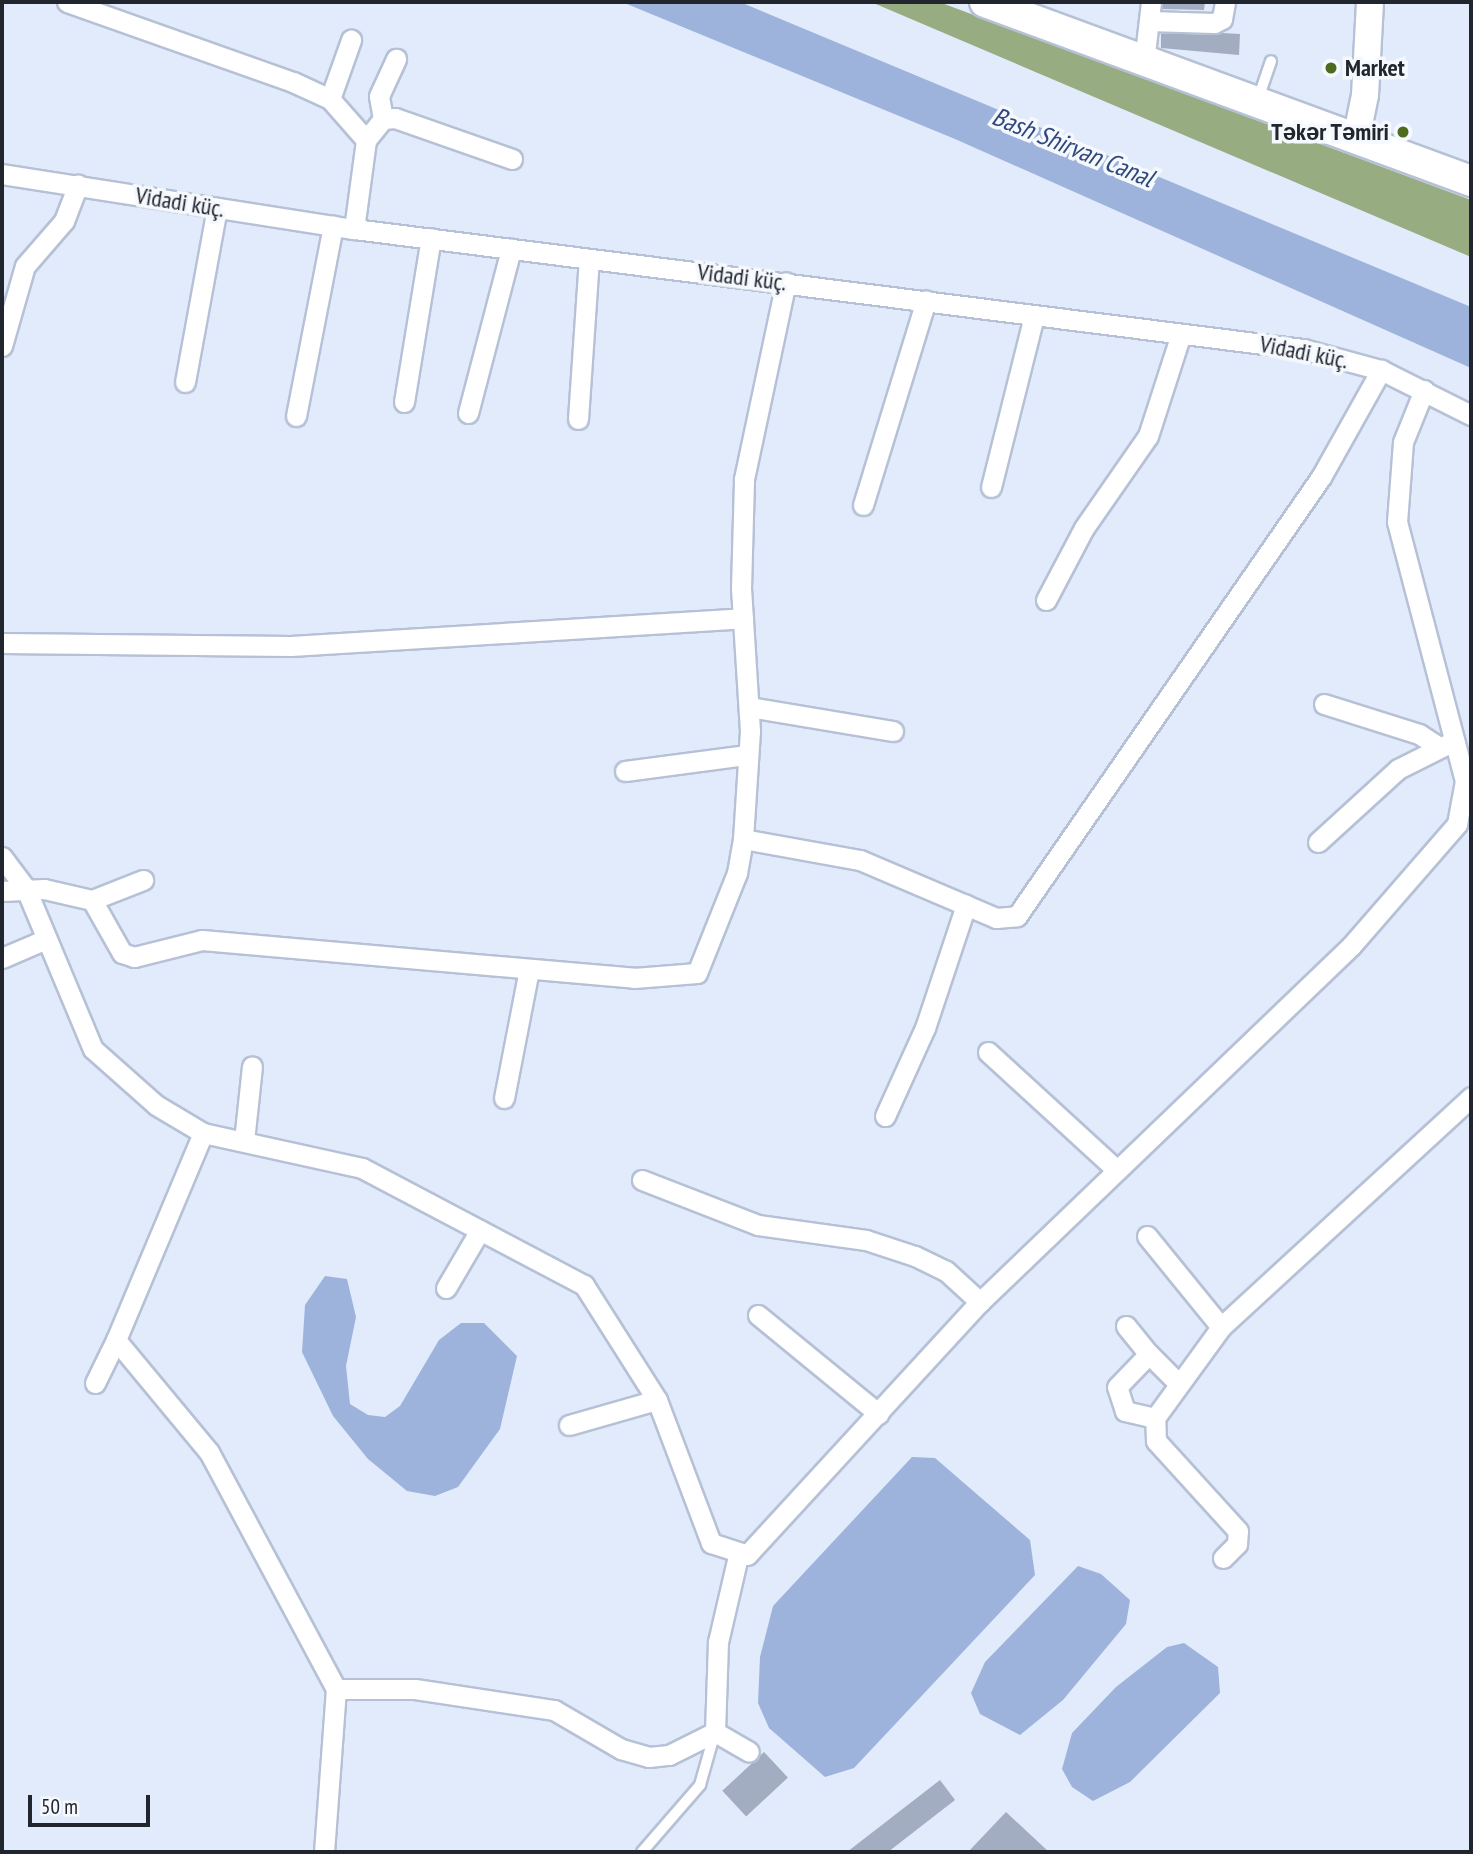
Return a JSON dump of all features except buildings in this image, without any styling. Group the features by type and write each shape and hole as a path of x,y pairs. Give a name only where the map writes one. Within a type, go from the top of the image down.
{"main road":[{"path":"985,2 1015,7 1143,62 1471,181"},
{"path":"1356,139 1366,95 1370,2"}],"street":[{"path":"68,2 330,99 366,140"},
{"path":"1143,62 1150,12 1214,23 1222,19 1226,2"},
{"path":"330,99 351,40"},
{"path":"354,229 366,140 383,118 379,96 396,59"},
{"path":"383,118 409,121 512,159"},
{"name":"Vidadi küç.","path":"2,174 354,229 1303,349 1381,370 1471,415"},
{"path":"2,346 21,275 64,221 78,185"},
{"path":"185,382 217,208"},
{"path":"296,416 333,226"},
{"path":"404,402 431,238"},
{"path":"468,413 511,249"},
{"path":"578,419 589,259"},
{"path":"92,900 122,953 134,957 202,940 262,942 656,979 696,973 737,873 743,839 749,707 743,618 744,479 786,282"},
{"path":"863,505 926,300"},
{"path":"991,487 1034,316"},
{"path":"1046,600 1090,519 1148,436 1181,334"},
{"path":"743,839 860,860 996,918 1017,916 1321,477 1381,370"},
{"path":"2,857 26,889 44,940 105,1064 203,1133 343,1160 584,1285 657,1400 698,1520 711,1543 738,1556 755,1549 980,1302 1351,946 1467,815 1465,781 1446,744 1397,522 1404,442 1424,390"},
{"path":"2,643 291,646 743,618"},
{"path":"1324,704 1446,744"},
{"path":"749,707 893,731"},
{"path":"1318,842 1398,769 1446,744"},
{"path":"625,771 747,755"},
{"path":"2,891 26,889 92,900 143,880"},
{"path":"885,1116 925,1028 967,905"},
{"path":"2,958 44,940"},
{"path":"504,1098 529,969"},
{"path":"988,1052 1117,1170"},
{"path":"244,1140 252,1066"},
{"path":"1223,1558 1237,1544 1238,1531 1156,1441 1155,1418 1176,1381 1221,1327 1471,1097"},
{"path":"95,1382 116,1340 203,1133"},
{"path":"642,1180 758,1225 866,1240 915,1256 946,1271 980,1302"},
{"path":"446,1288 480,1230"},
{"path":"1147,1236 1221,1327"},
{"path":"758,1315 879,1414"},
{"path":"1126,1326 1176,1381"},
{"path":"116,1340 209,1452 336,1689 324,1852"},
{"path":"1149,1354 1117,1387 1125,1411 1155,1418"},
{"path":"569,1425 657,1400"},
{"path":"715,1732 718,1642 738,1556"},
{"path":"336,1689 415,1689 554,1710 621,1749 649,1757 668,1755 715,1732"},
{"path":"715,1732 749,1752"}],"lane":[{"path":"1257,103 1271,61"},
{"path":"642,1852 700,1785 715,1732"}],"green space":[{"path":"871,2 939,2 1471,200 1471,257"}],"water":[{"name":"Bash Shirvan Canal","path":"622,2 740,2 1471,307 1471,368 955,139"},
{"path":"325,1276 347,1279 356,1317 346,1366 350,1404 368,1415 385,1417 400,1406 439,1340 461,1323 484,1323 517,1356 500,1429 458,1487 435,1496 407,1491 368,1459 333,1416 302,1352 305,1305"},
{"path":"912,1457 935,1458 1030,1540 1035,1575 854,1768 825,1777 769,1728 758,1703 760,1657 773,1606"},
{"path":"1078,1566 1101,1574 1130,1600 1126,1624 1063,1700 1020,1735 980,1714 971,1693 985,1662"},
{"path":"1184,1643 1218,1667 1220,1693 1130,1782 1093,1801 1072,1787 1062,1769 1072,1733 1116,1687 1167,1647"}],"place":[{"name":"Market","path":"1331,68"},
{"name":"Təkər Təmiri","path":"1403,132"}]}
